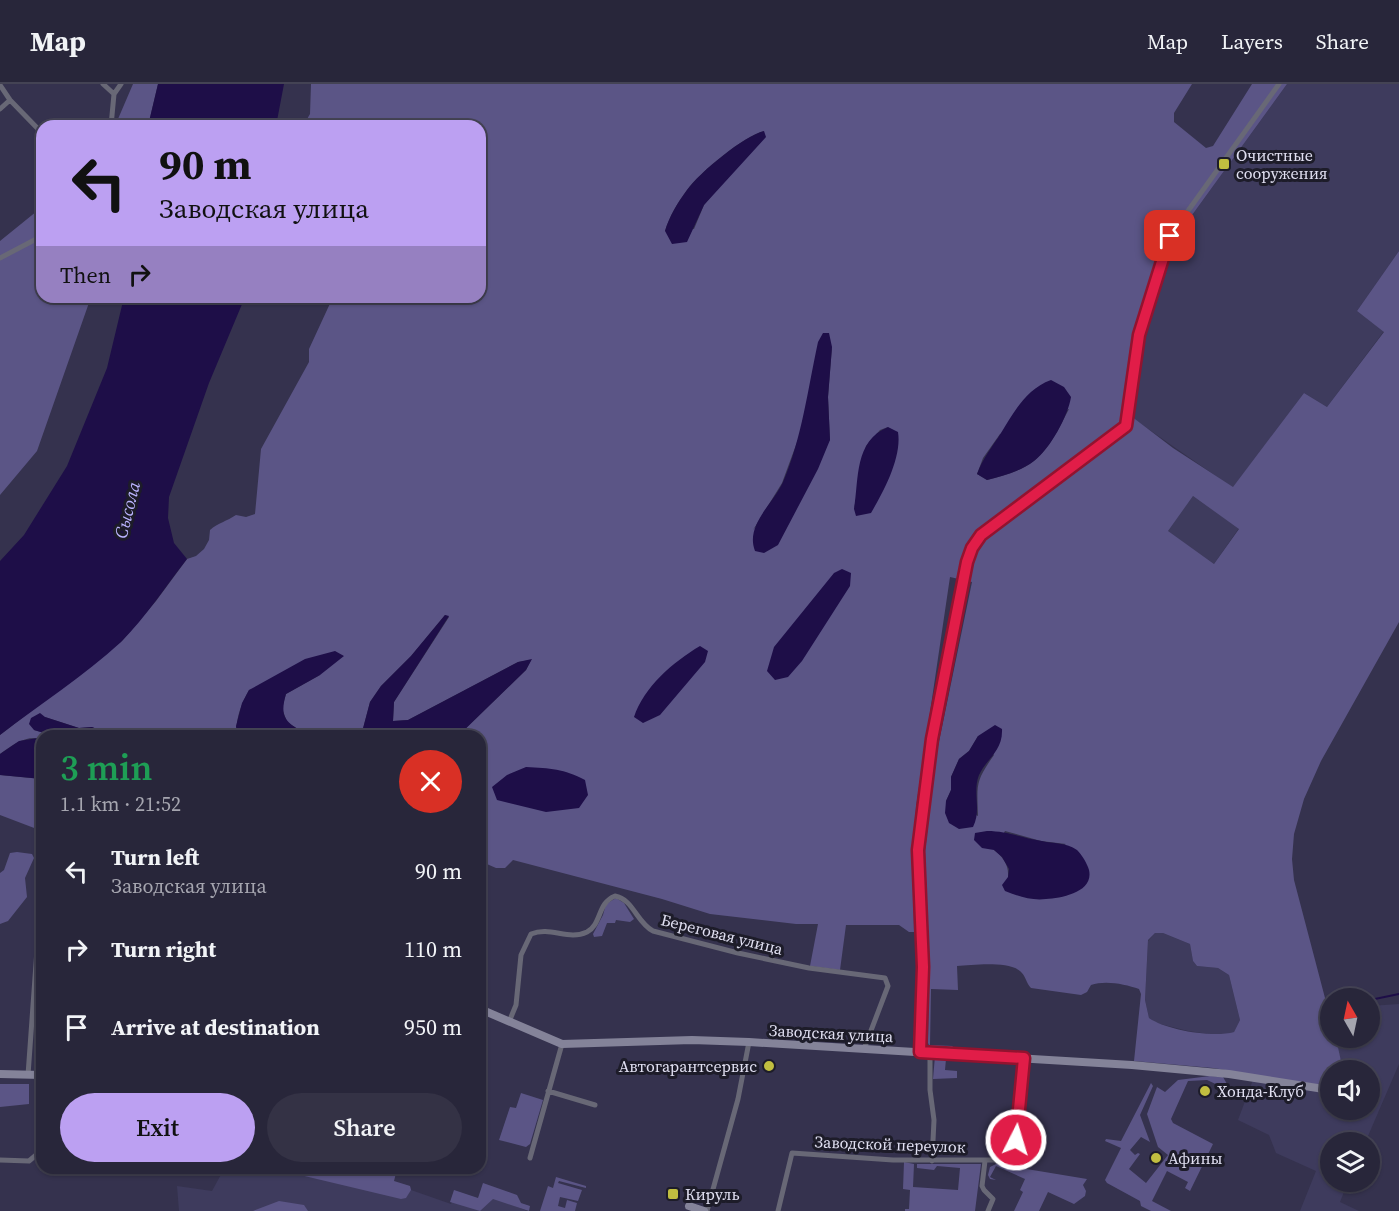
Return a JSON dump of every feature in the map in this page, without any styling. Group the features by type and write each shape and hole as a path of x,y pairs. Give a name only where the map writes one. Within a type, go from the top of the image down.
{"street":[{"path":"103,84 114,94"},
{"path":"112,120 114,94 121,84"},
{"path":"920,1052 923,967 918,850 932,739 967,562 972,548 981,535 1126,426 1139,335 1170,236 1279,84"},
{"path":"0,85 10,100 36,127"},
{"path":"0,109 10,100"},
{"path":"0,258 36,239"},
{"name":"Береговая улица","path":"509,1022 516,1005 521,955 531,934 553,931 568,936 587,932 592,928 604,903 615,896 624,899 645,926 653,931 809,968 885,978 888,981 888,988 864,1049"},
{"path":"28,1075 36,960"},
{"name":"Заводская улица","path":"486,1012 562,1044 692,1040 930,1052 1229,1074 1320,1088"},
{"path":"689,1206 706,1211 738,1099 749,1042"},
{"path":"530,1158 562,1044"},
{"path":"930,1052 930,1090 934,1120 932,1161"},
{"name":"Заводской переулок","path":"778,1211 792,1154 932,1161 1014,1160 1024,1058"},
{"path":"0,1074 36,1075"},
{"path":"548,1092 595,1105"},
{"path":"0,1160 29,1161 36,1155"},
{"path":"985,1161 982,1186 993,1199 988,1211"}],"shaded area":[{"path":"133,84 158,84 149,120 118,120"},
{"path":"311,84 1192,84 1174,113 1174,122 1206,148 1213,146 1252,84 1287,84 1174,240 1146,317 1131,416 1173,448 1233,487 1304,393 1327,407 1384,332 1357,311 1399,251 1399,622 1321,761 1304,799 1294,834 1292,859 1294,880 1322,988 1320,988 1320,1048 1338,1048 1341,1060 1320,1060 1320,1085 1213,1068 1134,1061 1141,994 1139,989 1121,984 1102,983 1091,985 1087,992 1081,995 1031,988 1020,971 999,965 957,966 958,990 931,989 930,1045 953,1046 950,1050 930,1048 928,1043 929,972 927,969 925,852 935,761 972,582 950,577 916,807 913,869 914,932 909,932 899,925 846,925 840,970 810,966 818,924 796,924 710,914 513,860 505,868 496,868 486,864 486,730 464,730 526,670 531,660 518,662 408,720 393,721 394,702 449,617 445,615 411,656 381,686 370,702 363,730 300,730 287,722 282,708 286,694 320,675 249,690 239,712 237,730 99,730 92,727 79,728 45,717 34,730 36,738 15,744 0,754 0,735 122,641 187,559 196,556 204,549 209,540 210,530 236,515 246,517 255,514 261,449 309,362 309,349 330,303 486,303 486,120 306,120 310,114","holes":["764,131 704,205 694,229 665,231 677,205 693,183 723,156 745,140","832,347 828,397 830,440 753,530 782,483","1069,409 1054,436 1035,460 1006,475 987,480 977,474 983,458 1000,434","888,427 854,509 866,446 880,430","1193,496 1239,529 1214,564 1168,531","978,736 994,755 983,771 978,784 978,816 946,801 951,790 951,777 959,759 969,751","1005,831 1041,841 1066,844 1008,877 1003,858 994,850","1155,933 1163,933 1190,944 1193,961 1197,966 1218,968 1229,975 1240,1020 1234,1032 1202,1033 1166,1026 1149,1018 1145,1000 1148,940"]},
{"path":"1287,84 1399,84 1399,251 1357,311 1384,331 1327,407 1304,393 1233,488 1131,417 1146,317 1174,240"},
{"path":"36,212 36,303 89,303 37,451 0,495 0,241"},
{"path":"1193,496 1239,528 1214,564 1167,531"},
{"path":"0,775 36,778 36,829 0,815"},
{"path":"10,853 32,854 34,858 25,878 27,897 8,921 0,924 0,873 4,870"},
{"path":"616,898 624,903 634,919 630,922 616,920 615,923 607,923 602,936 594,937 593,934 606,904"},
{"path":"1155,933 1163,933 1190,944 1193,961 1197,966 1218,968 1229,975 1240,1020 1234,1032 1222,1036 1188,1031 1156,1023 1149,1018 1145,1000 1148,941"},
{"path":"1399,1004 1399,1064 1380,1108 1380,1060 1320,1060 1320,1120 1375,1120 1370,1132 1320,1132 1320,1192 1344,1192 1340,1202 1359,1211 1300,1211 1316,1171 1276,1153 1269,1135 1238,1120 1266,1045 1309,1009 1320,1008 1320,1048 1380,1048 1380,1005"},
{"path":"935,1056 958,1057 958,1059 946,1059 945,1070 957,1071 957,1078 933,1079"},
{"path":"1210,1076 1223,1077 1227,1084 1222,1087 1207,1080 1188,1081 1171,1119 1173,1123 1213,1144 1190,1191 1185,1188 1188,1182 1167,1171 1152,1201 1171,1211 1151,1211 1141,1206 1140,1201 1107,1183 1105,1180 1121,1148 1105,1141 1106,1139 1121,1141 1151,1083 1153,1086 1140,1115 1150,1142 1141,1137 1130,1150 1135,1155 1140,1154 1129,1169 1146,1183 1168,1155 1158,1147 1147,1114 1157,1087 1165,1092 1178,1080"},
{"path":"0,1084 29,1084 29,1104 0,1107"},
{"path":"521,1093 543,1100 530,1144 526,1147 499,1140 510,1107 516,1108"},
{"path":"904,1162 914,1164 913,1187 958,1190 960,1168 937,1166 934,1170 917,1168 917,1164 981,1164 975,1211 905,1211 909,1209 910,1190 903,1189"},
{"path":"996,1164 1087,1179 1083,1185 1086,1191 1085,1196 1074,1204 1048,1192 1039,1211 1014,1211 1023,1192 1020,1190 1025,1179 996,1166 990,1177 996,1180 990,1179 988,1175 990,1167"},
{"path":"221,1174 364,1174 410,1186 411,1190 451,1204 453,1200 479,1210 492,1196 527,1211 179,1211 177,1186 212,1191"},
{"path":"296,1174 396,1174 394,1181 410,1186 411,1190 406,1198 401,1199"},
{"path":"556,1177 586,1186 586,1188 559,1181 558,1183 582,1190 578,1201 560,1197 558,1206 565,1208 567,1200 577,1203 575,1211 540,1211 548,1186 553,1188"},
{"path":"483,1183 517,1195 521,1203 530,1206 529,1211 493,1199 480,1211 450,1202 454,1190 478,1198"},
{"path":"279,1201 304,1205 308,1211 253,1211"}],"water":[{"path":"158,84 284,84 277,120 149,120"},
{"path":"764,131 766,137 704,205 687,242 672,244 665,231 674,210 687,190 723,156 745,140"},
{"name":"Сысола","path":"123,303 242,303 209,383 169,497 168,518 174,543 187,559 121,642 0,735 0,561 24,535 67,466 107,368"},
{"path":"823,333 829,333 832,347 828,397 830,440 818,469 778,545 764,553 755,551 753,541 757,524 779,490 790,465 804,413 818,342"},
{"path":"1051,380 1064,387 1071,397 1062,422 1046,449 1034,461 1012,473 987,480 977,474 988,453 1022,402 1034,389"},
{"path":"888,427 898,432 899,442 895,463 871,513 856,516 854,509 860,462 869,442 877,433"},
{"path":"842,569 851,573 850,586 802,661 788,677 775,680 767,671 774,647 834,573"},
{"path":"445,615 449,616 394,702 393,721 408,720 518,662 532,659 526,670 464,730 363,730 370,702 381,686 411,656"},
{"path":"700,646 708,651 705,662 660,715 643,723 634,717 645,696 661,676"},
{"path":"335,651 344,656 320,675 286,694 284,716 300,730 236,730 242,703 249,690 305,659"},
{"path":"40,713 45,717 79,728 92,727 99,730 36,731 29,724 31,718"},
{"path":"995,725 1002,729 1002,737 997,749 979,775 976,788 976,820 973,827 959,829 949,823 945,813 946,801 951,790 951,777 959,759 969,751 978,736"},
{"path":"36,738 36,778 0,775 0,754 19,741"},
{"path":"526,767 557,770 577,776 585,780 588,795 579,808 546,812 497,800 492,787 507,775"},
{"path":"987,831 1008,833 1073,847 1081,854 1088,867 1087,884 1082,889 1068,895 1046,899 1030,899 1005,891 1002,885 1008,877 1009,869 1002,857 994,850 982,848 974,840 975,833"}],"waterway":[{"path":"1380,998 1399,994"}],"place":[{"name":"Очистные сооружения","path":"1224,164"},
{"name":"Автогарантсервис","path":"769,1066"},
{"name":"Хонда-Клуб","path":"1205,1091"},
{"name":"Афины","path":"1156,1158"},
{"name":"Кируль","path":"673,1194"}],"route":[{"path":"1016,1140 1024,1058 920,1052 923,967 918,850 932,739 967,562 972,548 981,535 1126,426 1139,335 1170,236"}]}
